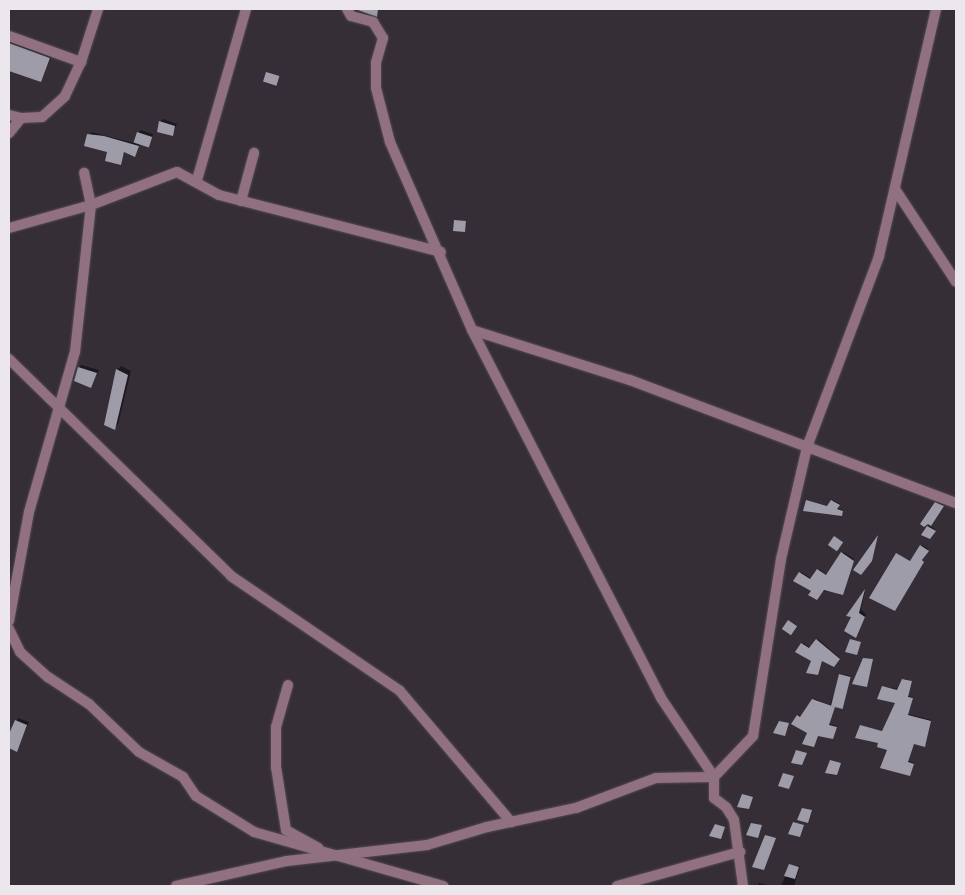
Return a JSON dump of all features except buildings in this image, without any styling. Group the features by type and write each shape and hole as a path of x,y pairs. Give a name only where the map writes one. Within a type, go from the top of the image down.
{"street":[{"path":"9,114 21,118 42,117 65,96 82,62 98,9"},
{"path":"198,180 246,9"},
{"path":"347,9 351,16 373,22 384,38 376,62 376,88 390,142 441,252 472,330 661,698 714,777 714,798 726,807 734,820 740,852 743,886"},
{"path":"176,886 287,861 426,845 511,822 576,808 656,778 714,777 753,736 781,559 807,447 880,256 936,9"},
{"path":"9,36 82,62"},
{"path":"9,133 21,118"},
{"path":"241,201 254,153"},
{"path":"9,228 91,205 178,172 198,180 219,195 441,252"},
{"path":"9,620 29,512 48,455 57,406 76,352 91,205 84,173"},
{"path":"895,189 956,282"},
{"path":"472,330 630,380 956,503"},
{"path":"9,359 231,576 400,691 511,822"},
{"path":"9,629 20,652 48,677 89,704 139,752 183,777 196,796 254,832 332,856 443,886"},
{"path":"288,685 276,727 276,767 286,830 332,856"},
{"path":"617,886 740,852"}]}
